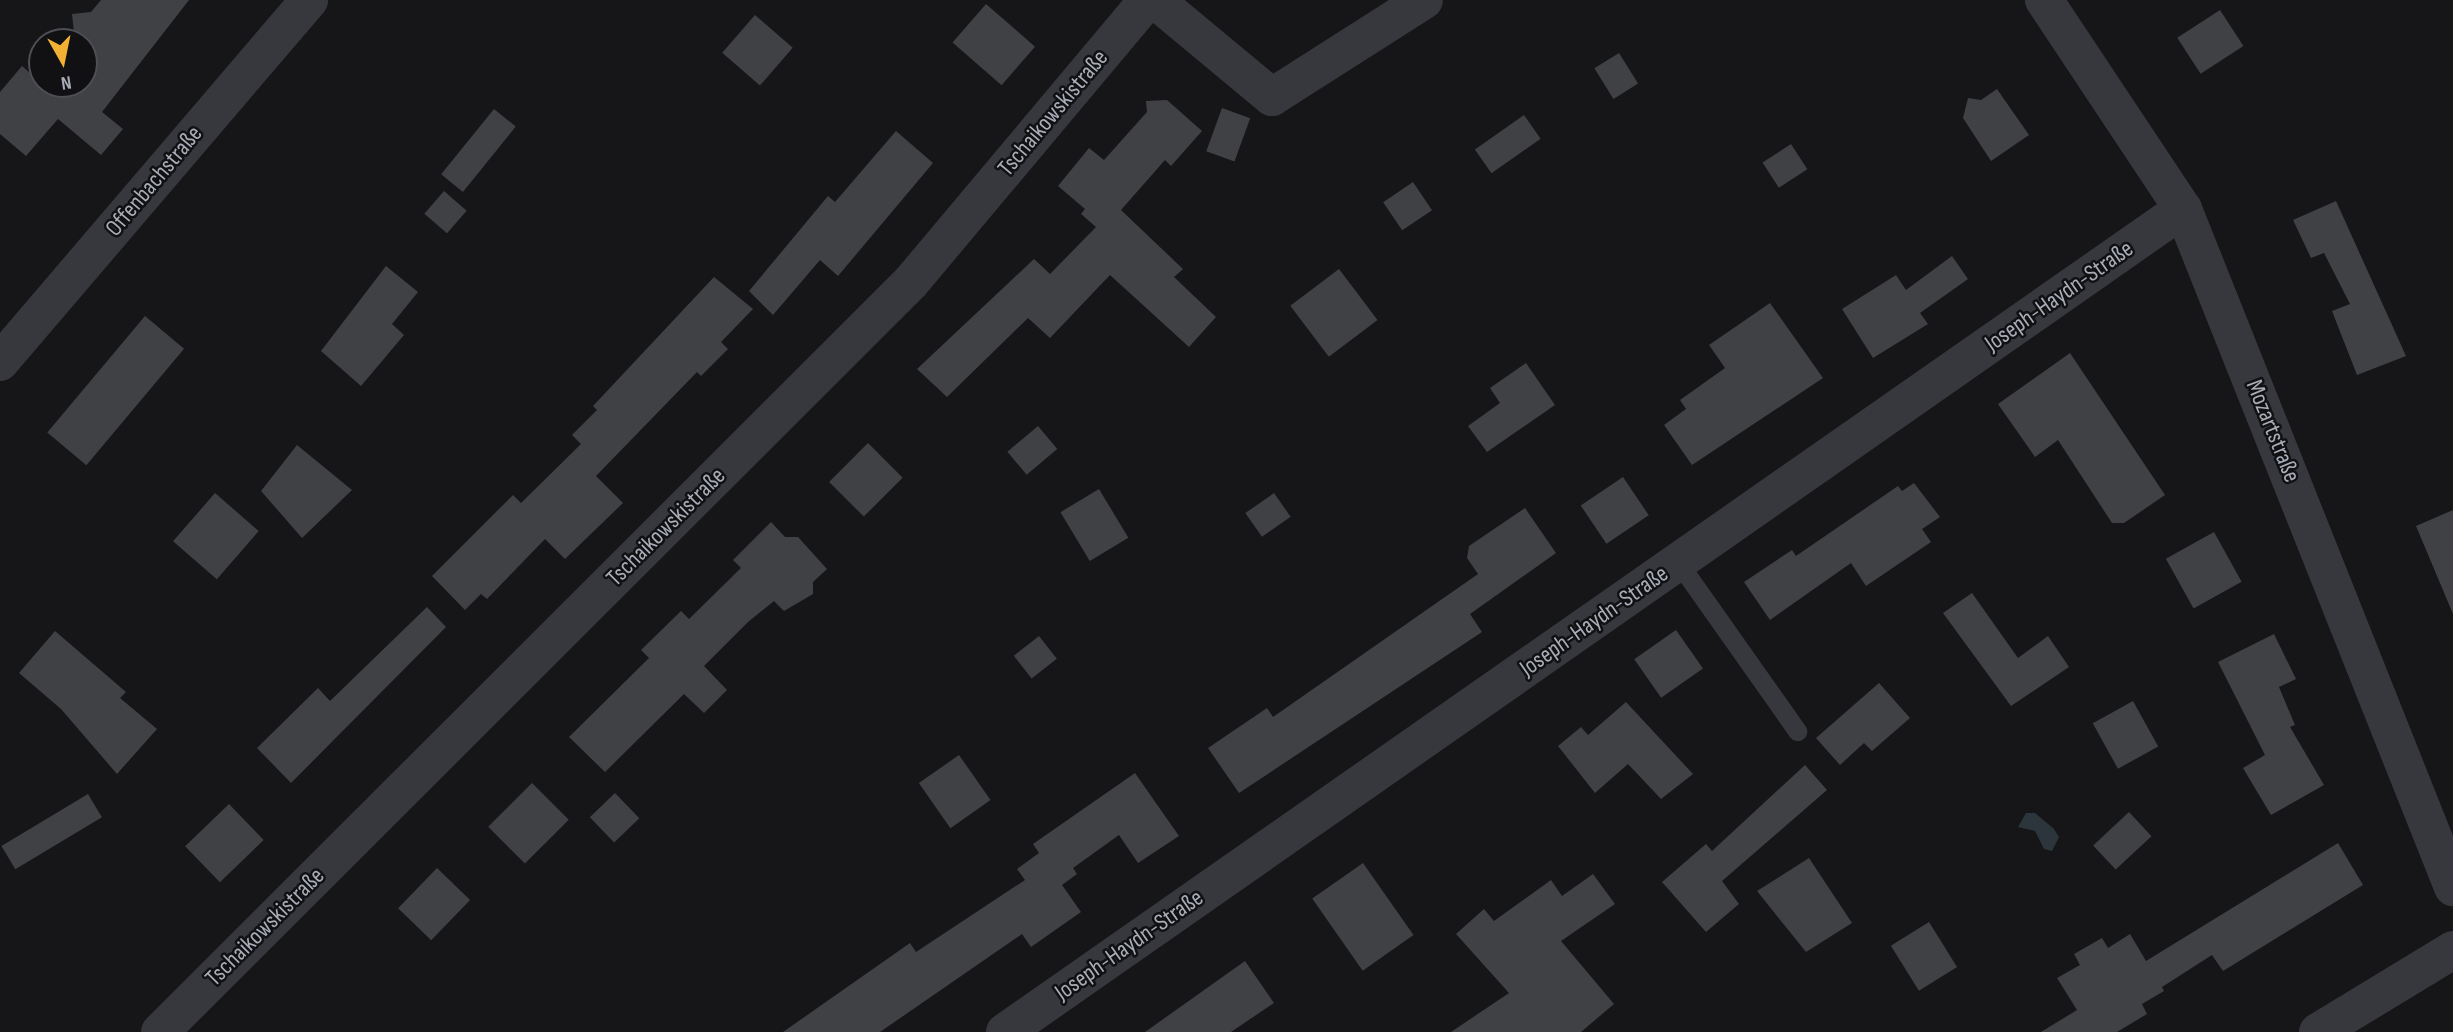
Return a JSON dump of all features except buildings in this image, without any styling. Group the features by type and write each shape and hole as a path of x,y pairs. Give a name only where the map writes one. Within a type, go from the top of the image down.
{"street":[{"name":"Offenbachstraße","path":"0,362 309,0"},
{"name":"Tschaikowskistraße","path":"160,1032 911,282 1148,0"},
{"path":"1155,0 1272,97 1424,0"},
{"name":"Mozartstraße","path":"2044,0 2183,209 2453,887"},
{"name":"Joseph-Haydn-Straße","path":"1005,1032 2183,209"},
{"path":"2318,1032 2453,950"}],"lane":[{"path":"1678,562 1797,731"}],"shaded area":[{"path":"2026,813 2035,813 2054,829 2059,837 2052,851 2044,849 2035,831 2018,827"}]}
